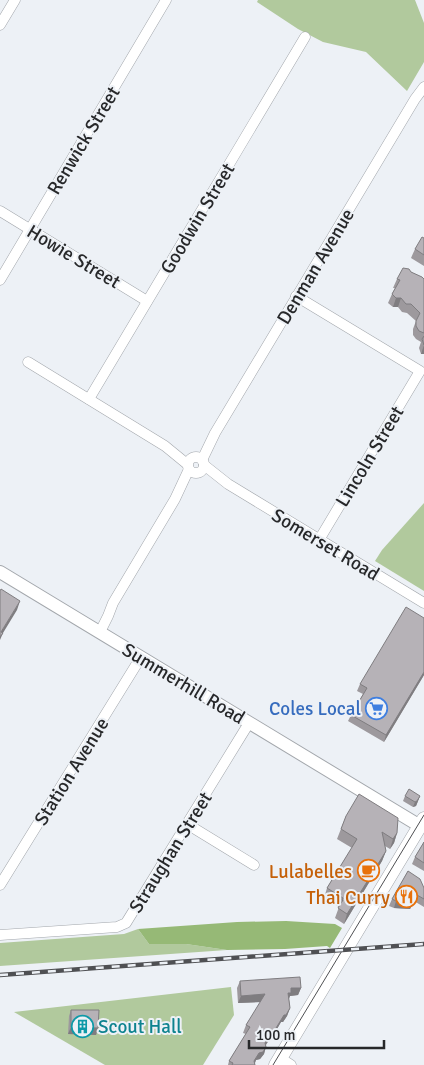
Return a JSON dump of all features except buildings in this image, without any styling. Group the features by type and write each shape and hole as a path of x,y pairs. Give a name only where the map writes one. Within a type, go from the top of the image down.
{"highway":[{"path":"282,1063 422,823"}],"main road":[{"name":"Summerhill Road","path":"0,572 250,723 422,823"}],"street":[{"path":"0,25 15,0"},
{"name":"Renwick Street","path":"0,280 166,0"},
{"name":"Goodwin Street","path":"88,399 305,37"},
{"name":"Denman Avenue","path":"415,99 424,76"},
{"name":"Denman Avenue","path":"97,630 108,616 113,603 195,465 424,87"},
{"name":"Howie Street","path":"0,211 147,302"},
{"name":"Lincoln Street","path":"296,296 420,371 319,540"},
{"name":"Somerset Road","path":"28,362 424,603"},
{"name":"Station Avenue","path":"0,886 141,657"},
{"name":"Straughan Street","path":"0,935 117,927 123,925 128,920 250,723"},
{"path":"187,824 254,865"}],"green space":[{"path":"258,0 415,0 424,23 424,62 407,91 366,52 323,42 298,29 257,2"},
{"path":"424,503 424,591 375,561 382,550"},
{"path":"286,921 335,924 342,928 330,948 327,946 227,950 186,944 149,944 138,929 237,922"},
{"path":"138,929 149,944 186,944 227,950 0,966 0,943 124,934"},
{"path":"231,987 234,1015 203,1065 105,1065 14,1012"}],"tram line":[{"path":"273,1065 424,815"}],"railway":[{"path":"0,975 424,944"}],"place":[{"name":"Coles Local","path":"377,708"},
{"name":"Lulabelles","path":"368,871"},
{"name":"Thai Curry","path":"406,897"},
{"name":"Scout Hall","path":"82,1026"}]}
